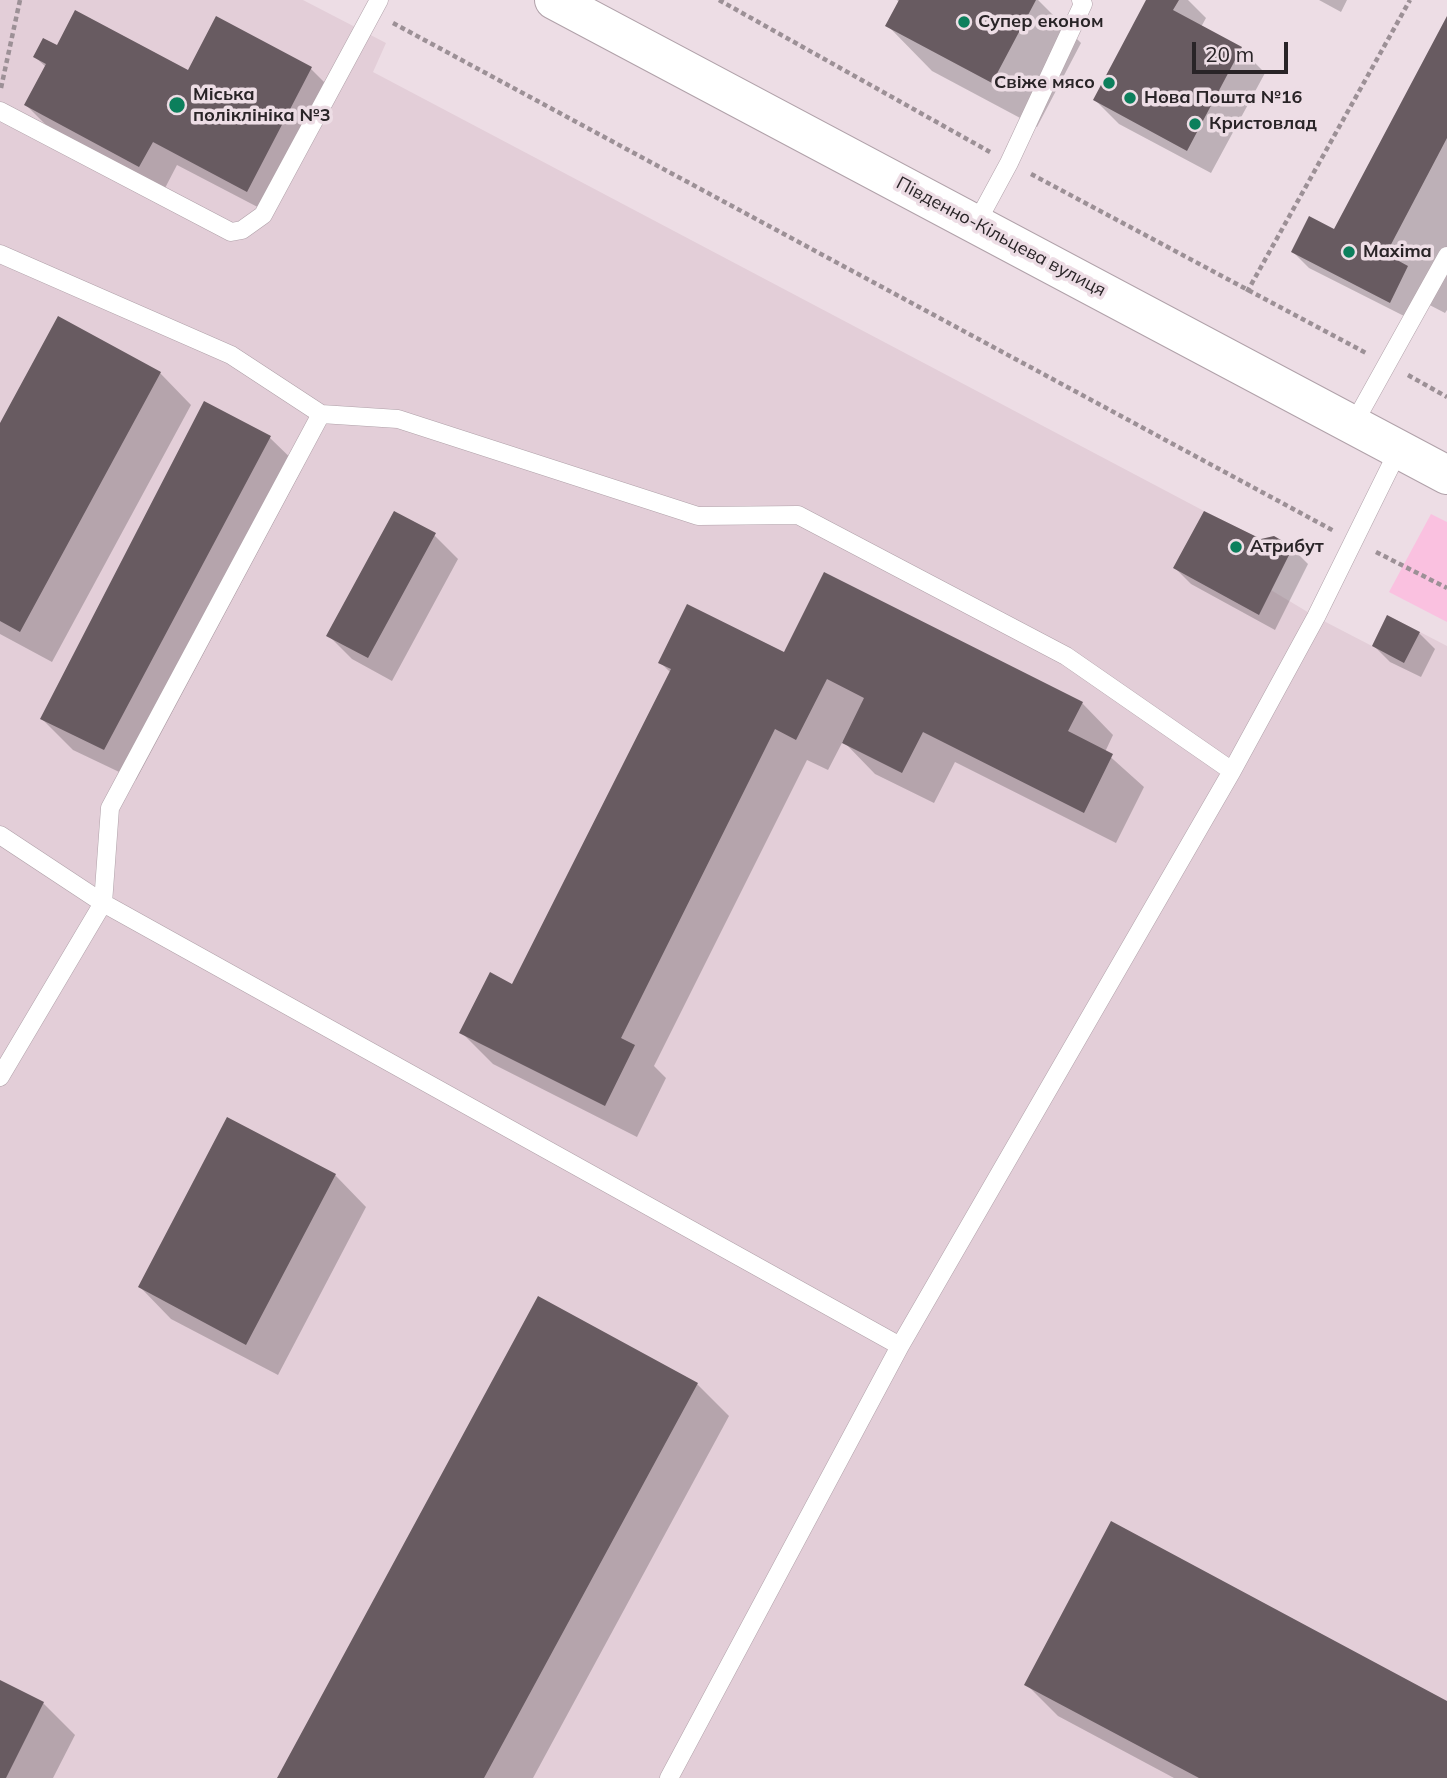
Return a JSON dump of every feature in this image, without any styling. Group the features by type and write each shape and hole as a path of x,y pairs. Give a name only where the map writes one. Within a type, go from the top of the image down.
{"main road":[{"name":"Південно-Кільцева вулиця","path":"554,0 1447,475"}],"lane":[{"path":"976,224 1009,163 1083,4 1081,0"},
{"path":"0,111 230,232 242,230 263,215 376,6"},
{"path":"0,254 230,355 321,414 398,419 698,516 798,515 1066,656 1232,771"},
{"path":"1353,425 1389,365 1447,256"},
{"path":"0,1077 103,903 110,808 321,414"},
{"path":"669,1778 900,1346 1232,771 1316,617 1398,449"},
{"path":"0,835 103,903 900,1346"}],"path":[{"path":"0,92 20,0"},
{"path":"719,0 1009,163 1447,397"},
{"path":"1247,292 1410,0"},
{"path":"376,6 1352,541 1447,588"}],"shaded area":[{"path":"0,0 303,0 386,43 373,72 1204,511 1261,539 1274,536 1293,547 1271,590 1316,617 1372,646 1387,615 1447,646 1447,1778 0,1778"},
{"path":"1431,514 1447,522 1447,622 1389,592"}],"building":[{"path":"899,0 1036,0 992,83 885,26"},
{"path":"1146,0 1179,0 1173,10 1242,47 1187,151 1093,100"},
{"path":"75,10 188,70 216,16 312,67 247,192 153,142 139,167 24,105 46,64 33,57 43,38 57,45"},
{"path":"1447,16 1447,138 1386,254 1408,266 1390,303 1291,252 1309,216 1334,229"},
{"path":"58,316 161,372 20,632 0,621 0,423"},
{"path":"204,401 271,436 104,750 40,719"},
{"path":"394,511 436,533 368,658 326,636"},
{"path":"1204,511 1261,539 1274,536 1293,547 1259,615 1173,568"},
{"path":"824,572 1083,702 1068,731 1113,754 1084,813 923,732 902,773 842,743 864,698 827,679 796,740 775,729 621,1038 635,1045 605,1106 459,1033 490,972 512,984 671,669 658,663 687,604 784,652"},
{"path":"1387,615 1420,632 1404,663 1372,646"},
{"path":"227,1117 336,1174 246,1345 138,1287"},
{"path":"538,1296 698,1383 484,1778 277,1778"},
{"path":"1111,1521 1447,1701 1447,1778 1199,1778 1024,1685"},
{"path":"0,1680 44,1702 6,1778 0,1778"}],"place":[{"name":"Супер економ","path":"964,22"},
{"name":"Свіже мясо","path":"1109,83"},
{"name":"Нова Пошта №16","path":"1130,98"},
{"name":"Міська поліклініка №3","path":"177,105"},
{"name":"Кристовлад","path":"1195,124"},
{"name":"Maxima","path":"1349,252"},
{"name":"Атрибут","path":"1236,547"}]}
